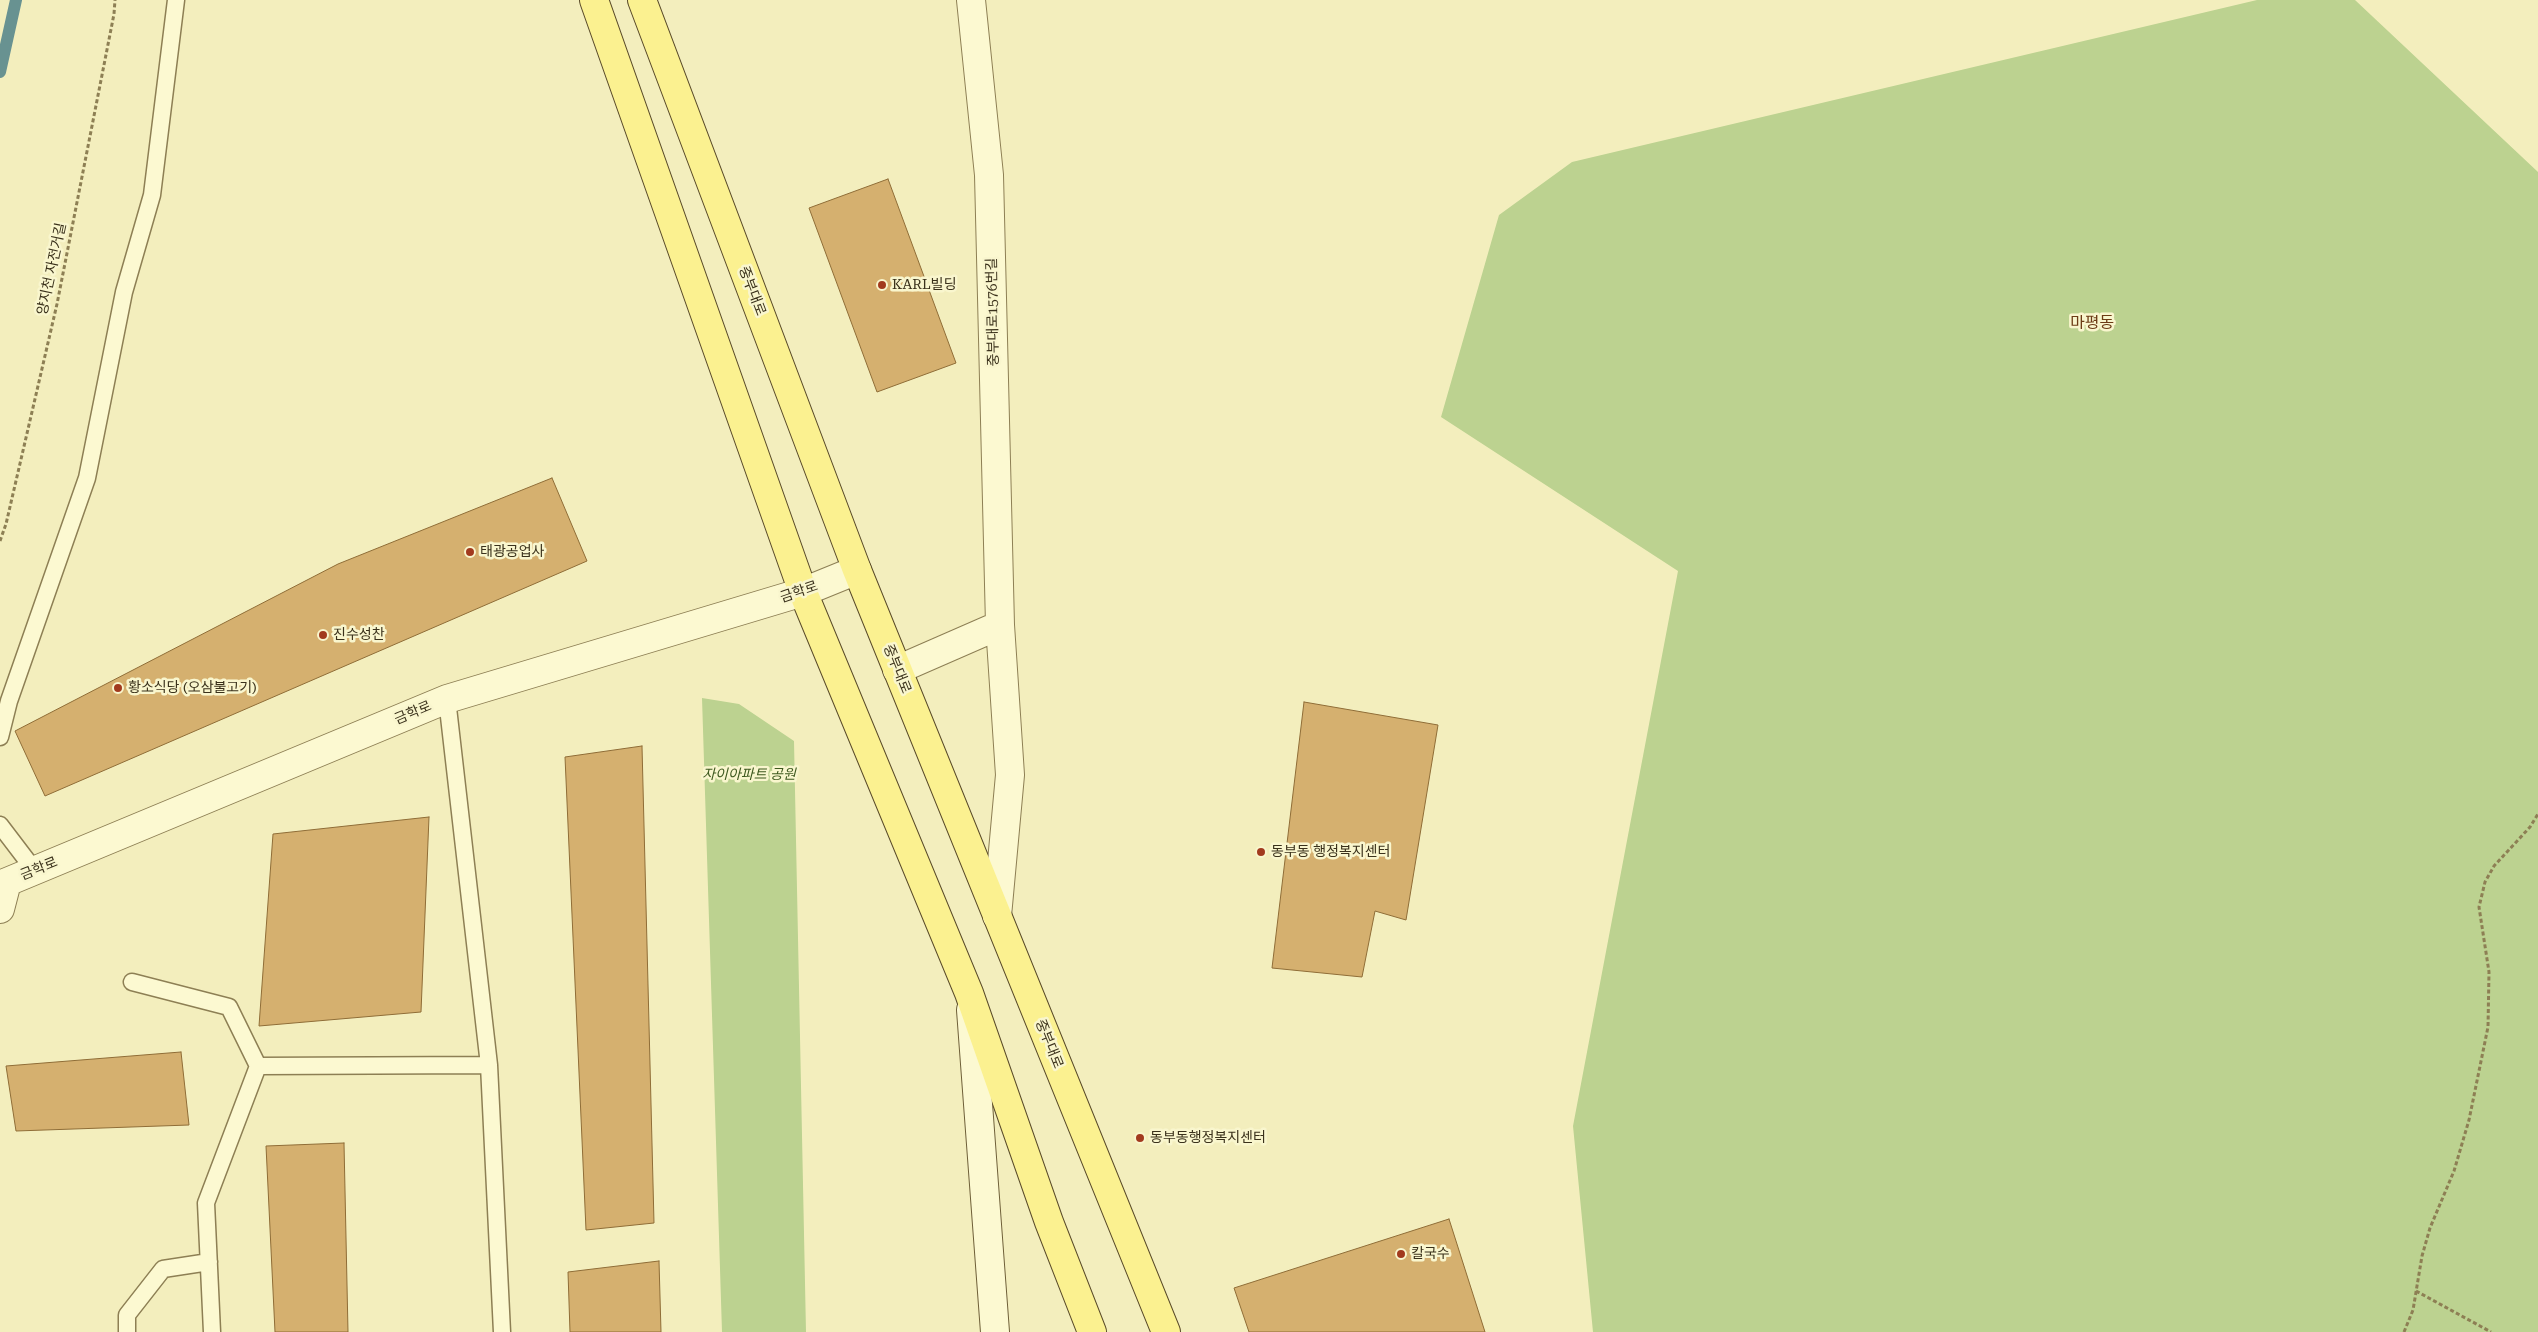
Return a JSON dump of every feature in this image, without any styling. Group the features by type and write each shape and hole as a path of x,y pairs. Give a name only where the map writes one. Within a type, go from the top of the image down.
{"main road":[{"path":"594,0 803,592 969,993 1049,1222 1092,1332"},
{"name":"중부대로","path":"642,0 857,570 1166,1332"}],"street":[{"name":"중부대로1576번길","path":"971,0 989,175 1000,625 1010,775 997,916"},
{"name":"금학로","path":"0,909 7,882 447,699 803,592 857,570"},
{"path":"897,670 1000,625"},
{"path":"969,993 995,1332"}],"lane":[{"path":"0,737 8,701 87,478 124,292 152,194 176,0"},
{"path":"447,699 489,1064 502,1332"},
{"path":"0,825 35,871"},
{"path":"132,982 229,1007 258,1066 206,1203 212,1332"},
{"path":"258,1066 489,1064"},
{"path":"128,1332 127,1315 163,1269 209,1262"}],"path":[{"name":"양지천 자전거길","path":"0,541 57,304 114,14 115,0"},
{"path":"2404,1332 2413,1310 2422,1256 2430,1228 2454,1171 2469,1120 2488,1027 2489,972 2479,907 2484,882 2494,866 2530,827 2538,814"},
{"path":"2416,1292 2490,1332"}],"green space":[{"path":"2257,0 2355,0 2538,172 2538,1332 1593,1332 1573,1126 1678,571 1441,417 1499,215 1572,162"},
{"name":"자이아파트 공원","path":"702,698 739,704 794,741 806,1332 722,1332"}],"building":[{"name":"KARL빌딩","path":"888,179 956,363 877,392 809,208"},
{"path":"552,478 587,561 45,796 15,731 338,564"},
{"path":"1304,702 1438,725 1406,920 1375,911 1362,977 1272,968"},
{"path":"642,746 654,1223 586,1230 565,757"},
{"path":"429,817 421,1012 259,1026 273,834"},
{"path":"181,1052 189,1125 16,1131 6,1066"},
{"path":"344,1143 348,1332 275,1332 266,1146"},
{"name":"칼국수","path":"1449,1219 1485,1332 1249,1332 1234,1288"},
{"path":"659,1261 661,1332 570,1332 568,1272"}],"waterway":[{"path":"0,72 16,0"}],"place":[{"name":"KARL빌딩","path":"882,285"},
{"name":"태광공업사","path":"470,552"},
{"name":"진수성찬","path":"323,635"},
{"name":"황소식당 (오삼불고기)","path":"118,688"},
{"name":"동부동 행정복지센터","path":"1261,852"},
{"name":"동부동행정복지센터","path":"1140,1138"},
{"name":"칼국수","path":"1401,1254"}],"district":[{"name":"마평동","path":"2092,323"}]}
